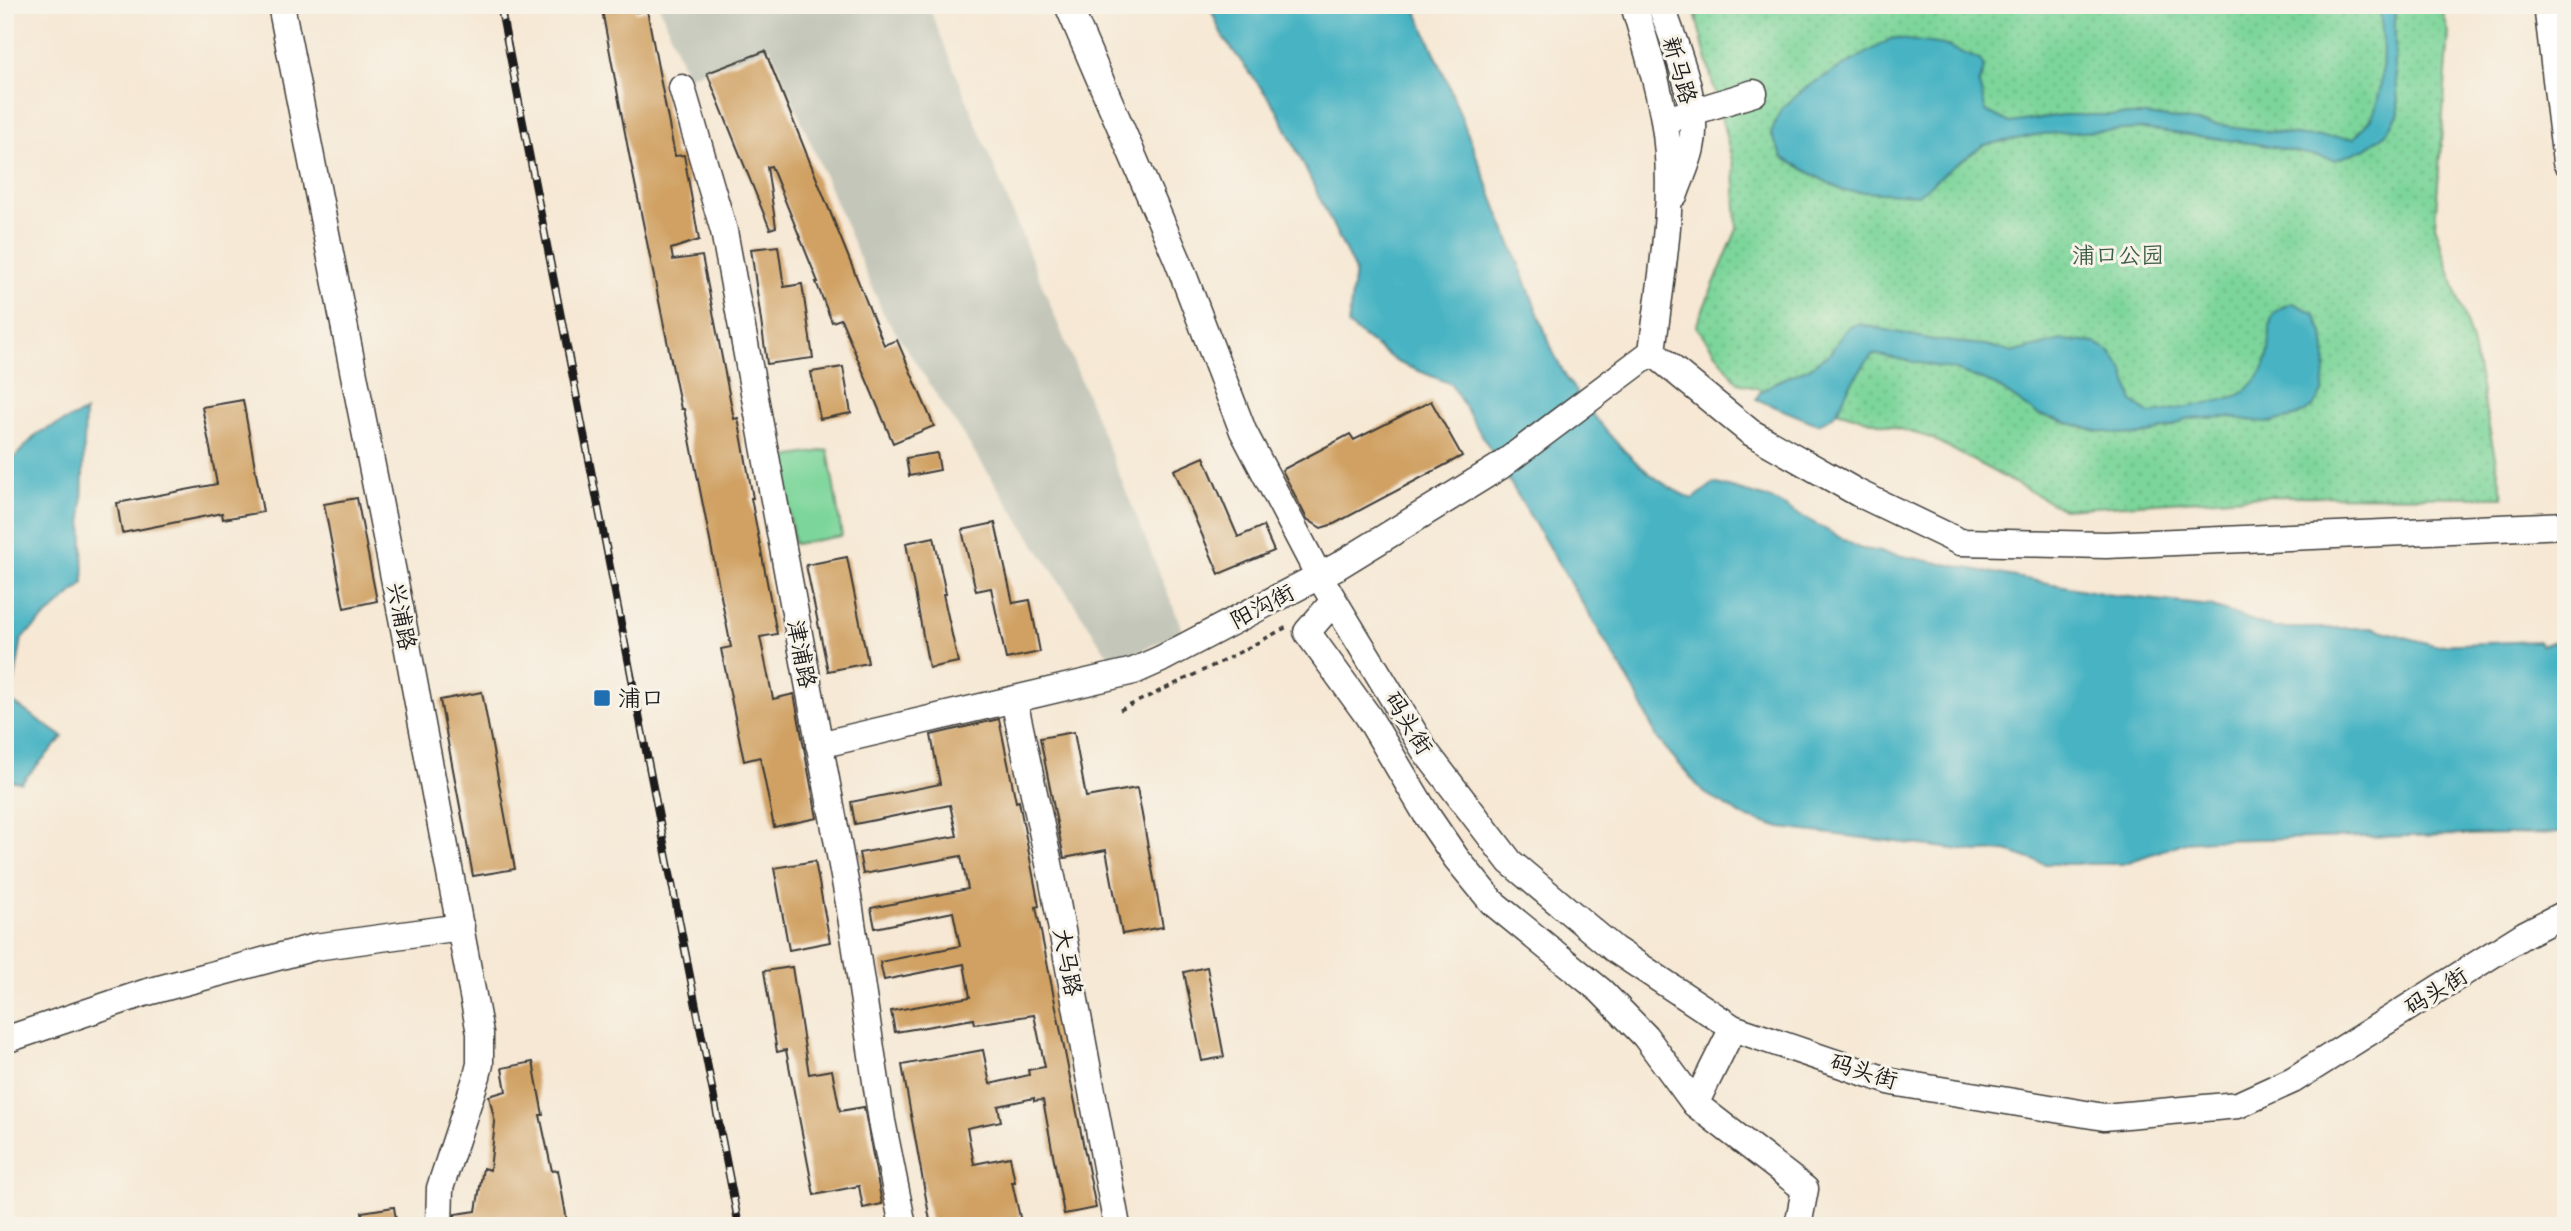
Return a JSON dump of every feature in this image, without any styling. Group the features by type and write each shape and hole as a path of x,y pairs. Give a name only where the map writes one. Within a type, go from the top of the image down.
{"street":[{"name":"兴浦路","path":"281,5 480,1033 480,1064 440,1188 439,1226"},
{"name":"码头街","path":"1068,5 1178,261 1243,431 1319,576 1425,751 1510,862 1614,949 1733,1028 1892,1082 2104,1118 2238,1105 2293,1080 2525,934 2566,913"},
{"name":"新马路","path":"1634,5 1664,121 1669,171 1667,216 1652,352"},
{"name":"新马路","path":"1661,5 1693,112 1692,146 1667,216"},
{"path":"2547,5 2566,162"},
{"name":"津浦路","path":"682,88 724,231 849,903 882,1121 903,1226"},
{"path":"1664,121 1754,93"},
{"path":"1652,352 1750,432 1858,493 1960,542 2106,545 2566,525"},
{"name":"阳沟街","path":"819,745 1134,671 1319,576 1499,467 1652,352"},
{"path":"1334,601 1307,632 1368,716 1428,817 1456,858 1492,902 1610,1000 1645,1037 1695,1104 1805,1189 1798,1226"},
{"name":"大马路","path":"1014,700 1053,882 1117,1226"},
{"path":"5,1040 144,993 315,947 461,927"},
{"path":"1695,1104 1733,1028"}],"path":[{"path":"1120,710 1223,661 1289,625"}],"shaded area":[{"path":"659,5 928,5 1183,631 1113,663 883,313 770,47 687,77"}],"green space":[{"name":"浦口公园","path":"1693,5 2441,5 2449,33 2435,225 2472,342 2503,497 2263,496 2063,509 1931,438 1738,383 1696,326 1737,229 1734,168"},
{"path":"828,450 842,536 794,544 780,458"}],"water":[{"path":"1209,5 1414,5 1563,373 1595,417 1624,450 1639,465 1674,490 1693,499 1714,483 1771,499 1859,548 2112,595 2210,606 2274,628 2373,628 2434,645 2538,641 2540,645 2566,640 2566,833 2212,840 2186,842 2123,864 2045,864 2007,851 1978,852 1781,828 1745,817 1703,792 1657,738 1635,691 1451,384 1397,362 1348,325 1355,271 1276,108 1223,37"},
{"path":"2378,5 2395,5 2395,67 2399,113 2386,134 2366,148 2336,160 2257,144 2143,129 2042,134 1984,145 1918,195 1843,191 1783,158 1771,134 1781,109 1808,86 1893,38 1944,45 1980,60 1984,68 1979,84 1986,111 2010,123 2062,115 2147,115 2302,136 2354,138 2372,116 2379,92 2383,46"},
{"path":"2293,303 2314,313 2323,333 2326,360 2323,391 2313,407 2298,416 2267,423 2229,417 2186,419 2171,427 2138,436 2097,431 2037,414 1995,385 1956,370 1873,354 1849,387 1835,414 1825,421 1817,424 1756,399 1760,392 1776,382 1809,368 1830,353 1847,328 1859,324 1933,340 1985,345 2014,352 2062,340 2096,343 2111,353 2123,369 2133,402 2150,414 2241,394 2256,380 2266,363 2273,315 2277,310"},
{"path":"85,412 82,507 84,583 22,638 11,701 63,737 21,783 5,779 5,467 38,433"}],"building":[{"path":"634,5 636,12 647,10 675,156 684,155 699,240 671,249 673,260 702,256 734,419 738,418 777,634 760,637 773,699 794,694 817,818 774,827 760,757 744,761 721,649 731,647 684,409 681,409 629,154 602,10"},
{"path":"765,51 884,345 897,340 934,426 893,443 841,319 832,322 771,166 767,167 776,227 770,229 707,73"},
{"path":"778,246 784,287 802,284 813,358 767,364 751,249"},
{"path":"843,367 851,413 820,419 811,372"},
{"path":"243,400 263,512 223,519 222,513 122,533 117,503 217,484 202,407"},
{"path":"1431,401 1462,456 1334,524 1321,528 1307,519 1282,470 1350,434 1354,440"},
{"path":"937,453 940,470 909,476 906,458"},
{"path":"1204,457 1238,537 1263,526 1274,551 1219,574 1174,470"},
{"path":"357,498 377,601 344,608 324,504"},
{"path":"995,523 1013,603 1030,600 1040,652 1006,659 991,588 976,591 962,530"},
{"path":"934,537 958,662 929,668 906,543"},
{"path":"847,557 868,663 828,671 806,565"},
{"path":"482,692 515,869 473,876 440,700"},
{"path":"999,719 1016,802 1019,801 1039,906 1036,907 1096,1208 1064,1214 1043,1100 1034,1101 1034,1098 998,1106 1001,1121 967,1128 974,1164 1010,1157 1015,1182 1012,1182 1022,1226 931,1226 902,1065 983,1050 990,1084 1029,1075 1028,1070 1045,1067 1034,1015 975,1024 974,1019 895,1032 891,1011 970,997 964,964 884,980 880,962 960,946 953,912 875,928 871,908 968,889 961,856 863,874 859,853 957,836 950,805 855,824 851,802 940,784 931,735"},
{"path":"1074,732 1086,797 1137,788 1163,927 1122,934 1106,850 1064,858 1040,738"},
{"path":"815,861 830,942 789,950 774,868"},
{"path":"792,967 809,1074 832,1070 840,1111 864,1107 882,1204 863,1208 859,1186 814,1195 786,1050 777,1052 764,971"},
{"path":"1207,967 1224,1057 1202,1061 1184,972"},
{"path":"533,1062 543,1115 540,1115 552,1171 558,1170 568,1226 455,1226 455,1214 476,1211 483,1168 490,1170 495,1122 489,1096 506,1091 502,1068"},
{"path":"394,1207 397,1226 365,1226 362,1212"}],"railway":[{"path":"500,5 739,1226"}],"place":[{"name":"浦口","path":"602,698"}]}
